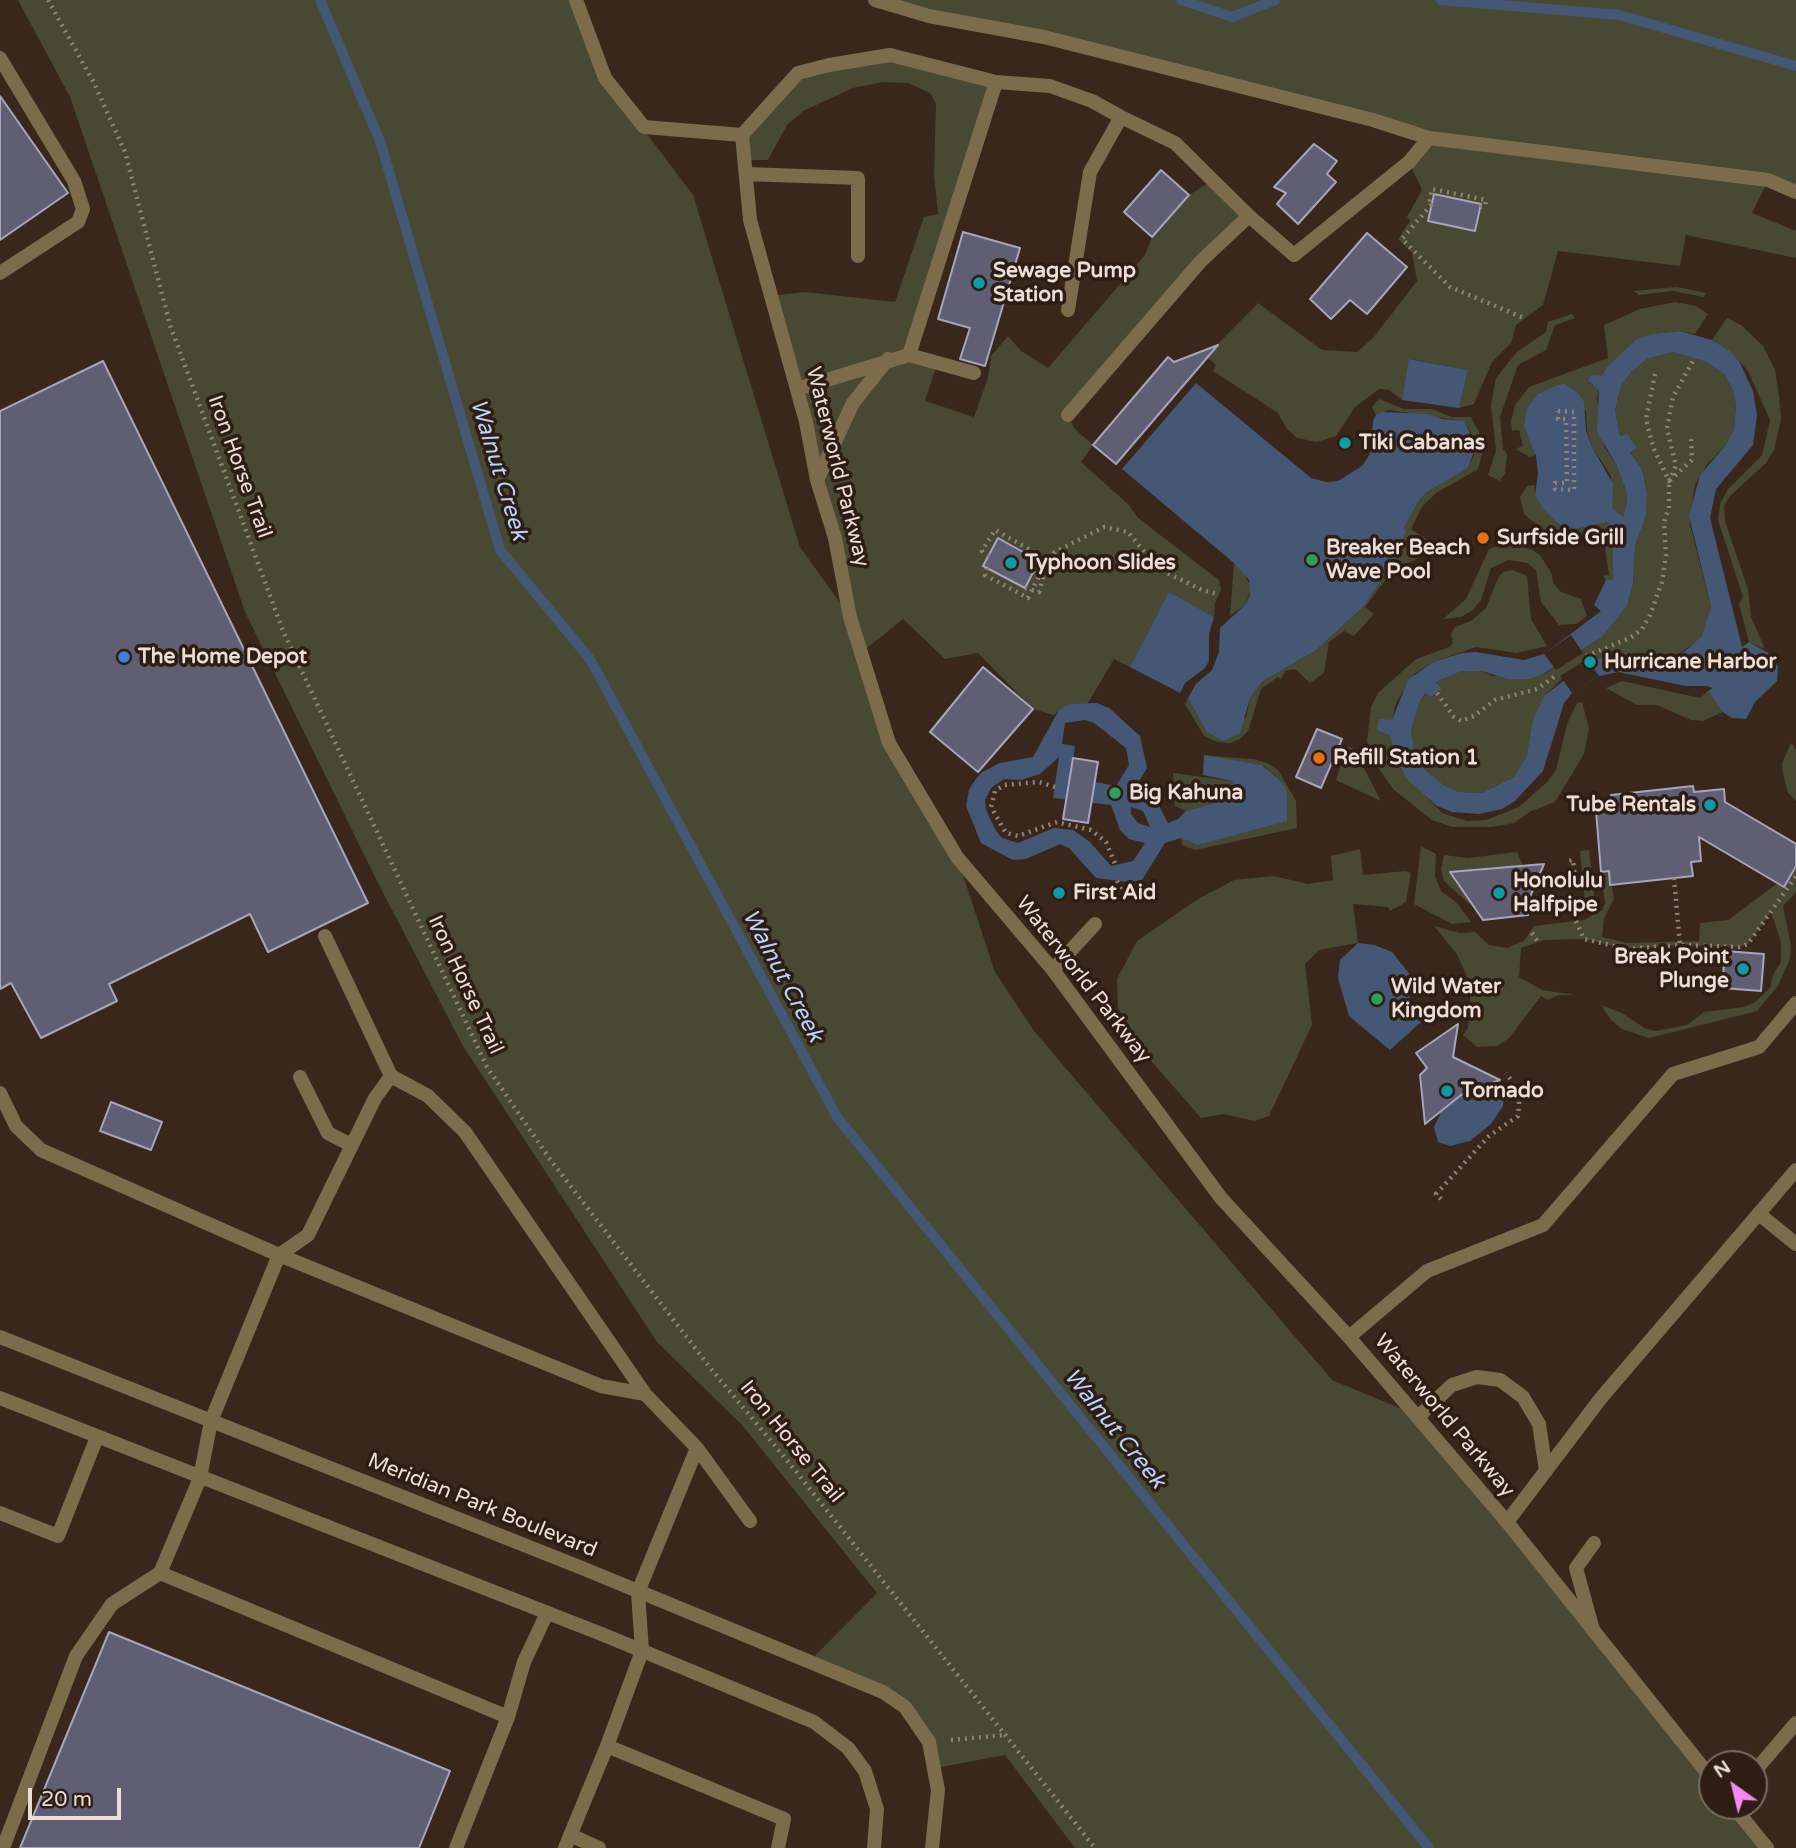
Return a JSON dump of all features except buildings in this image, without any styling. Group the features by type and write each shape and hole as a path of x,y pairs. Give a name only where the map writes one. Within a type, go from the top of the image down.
{"street":[{"path":"576,0 605,78 644,127 742,135 798,73 890,55 996,82 1050,86 1091,100 1175,143 1249,216 1294,254 1409,162 1429,138"},
{"path":"875,0 929,16 1044,37 1373,120 1429,138 1768,180 1796,192"},
{"path":"0,58 74,181 83,209 78,222 0,273"},
{"path":"909,355 996,82"},
{"path":"1068,310 1090,172 1121,117"},
{"name":"Waterworld Parkway","path":"742,135 750,220 797,389 817,480 835,537 850,617 889,743 957,858 1053,970 1221,1198 1419,1416 1698,1761"},
{"path":"746,174 858,178 858,256"},
{"path":"1068,415 1201,261 1249,216"},
{"path":"797,389 888,359 909,355 974,373"},
{"path":"817,480 853,403 888,359"},
{"path":"1053,970 1096,924"},
{"path":"325,936 391,1076 428,1097 465,1132 645,1394 698,1448 750,1521"},
{"path":"1349,1337 1427,1271 1543,1225 1673,1074 1759,1047 1796,1003"},
{"path":"3,1848 76,1656 112,1604 160,1573 200,1478 211,1421 279,1255 308,1235 375,1098 391,1076"},
{"path":"300,1077 328,1133 351,1145"},
{"path":"0,1093 4,1114 41,1150 279,1255 601,1385 645,1394"},
{"path":"1507,1522 1601,1398 1796,1170"},
{"path":"1759,1214 1796,1244"},
{"name":"Meridian Park Boulevard","path":"0,1337 883,1692 905,1707 929,1742"},
{"path":"1419,1416 1452,1385 1477,1377 1500,1380 1523,1397 1539,1424 1546,1471"},
{"path":"0,1398 547,1613 814,1722 848,1748 864,1771 877,1809 874,1848"},
{"path":"0,1513 58,1536 97,1437"},
{"path":"598,1848 568,1842 642,1651 638,1592 698,1448"},
{"path":"1594,1543 1576,1567 1594,1631"},
{"path":"160,1573 508,1717"},
{"path":"456,1848 508,1717 524,1662 547,1613"},
{"path":"1768,1756 1796,1723"},
{"path":"929,1742 939,1790 932,1848"},
{"path":"607,1746 784,1819 778,1848"},
{"path":"1745,1820 1768,1848"}],"path":[{"name":"Iron Horse Trail","path":"48,0 94,83 125,152 170,326 283,631 487,1067 549,1158 704,1360 1095,1848"},
{"path":"1480,207 1485,206 1486,200 1432,189 1431,205 1402,239 1450,287 1524,318"},
{"path":"1668,481 1676,466 1667,428 1673,397 1695,357"},
{"path":"1586,656 1630,638 1642,629 1662,582 1666,555 1664,522 1669,508 1668,481 1653,447 1646,419 1655,374"},
{"path":"1558,411 1574,412 1574,489 1555,489 1555,483 1567,483 1566,419 1558,419 1558,411"},
{"path":"1668,481 1692,460 1691,439"},
{"path":"1025,588 1039,592 1046,565 1055,552 1104,527 1128,531 1157,568 1202,590 1218,594"},
{"path":"989,556 982,551 995,530 1036,553 1034,558"},
{"path":"988,568 985,575 1028,598 1038,578 1034,572"},
{"path":"1437,693 1454,717 1461,721 1474,716 1495,700 1537,689 1558,674"},
{"path":"1055,787 1039,782 1004,785 995,791 991,807 1006,833 1018,836 1056,822 1091,830 1106,842 1116,866"},
{"path":"1553,881 1575,878 1573,860 1569,861"},
{"path":"1576,921 1584,939 1627,949 1679,945 1738,947 1748,944 1796,876"},
{"path":"1674,878 1679,945"},
{"path":"1117,881 1123,894"},
{"path":"1532,933 1538,942"},
{"path":"1441,1199 1436,1194 1489,1136 1518,1116 1520,1093 1506,1073"},
{"path":"929,1742 1006,1735"}],"green space":[{"path":"18,0 576,0 605,78 693,195 800,547 849,615 771,296 805,292 895,302 924,217 938,214 934,175 936,104 930,93 908,83 883,82 853,88 803,111 787,125 768,160 745,160 742,135 798,73 890,55 996,82 910,354 938,361 925,401 974,417 988,378 991,356 1008,336 1021,351 1048,368 1145,255 1152,237 1189,195 1213,180 1249,216 1068,415 1074,428 1093,445 1081,462 1129,505 1138,518 1219,580 1221,590 1215,603 1214,617 1169,593 1130,667 1114,659 1088,703 1059,710 1054,715 1033,709 978,653 945,659 903,619 862,652 889,743 957,857 995,972 1034,1031 1332,1380 1419,1416 1698,1762 1698,1820 1744,1820 1767,1848 1075,1848 1005,1755 936,1768 905,1707 809,1662 877,1593 742,1425 657,1342 463,1046 378,883 245,612 70,97"},
{"path":"875,0 1796,0 1796,192 1768,181 1752,213 1796,231 1796,258 1686,235 1680,266 1558,251 1543,305 1516,325 1511,343 1492,362 1474,404 1459,408 1468,370 1410,359 1402,400 1389,390 1379,389 1355,407 1336,436 1317,442 1297,438 1287,429 1278,413 1213,371 1216,365 1206,356 1258,303 1322,350 1357,352 1373,338 1417,281 1412,253 1398,239 1410,221 1407,217 1422,190 1409,162 1429,138"},
{"path":"1677,287 1706,293 1704,297 1673,291 1639,295 1634,291"},
{"path":"1675,302 1696,306 1708,314 1695,334 1680,331 1652,334 1602,376 1588,382 1599,389 1597,399 1604,446 1616,464 1626,490 1627,502 1623,517 1612,507 1611,476 1592,447 1587,431 1586,411 1532,401 1524,427 1535,448 1536,455 1530,457 1515,449 1523,446 1519,430 1512,431 1511,421 1515,405 1529,387 1608,358 1604,325 1640,309"},
{"path":"1572,314 1575,318 1555,325 1546,350 1518,365 1500,417 1503,449 1507,454 1505,473 1500,481 1488,475 1496,451 1491,405 1496,378 1517,352 1546,332 1548,322"},
{"path":"1727,318 1741,325 1763,346 1775,370 1779,396 1781,419 1774,450 1766,463 1730,496 1724,506 1725,521 1748,589 1751,617 1765,649 1749,642 1739,604 1743,597 1718,520 1720,504 1728,489 1762,455 1770,420 1748,371 1730,351 1712,340"},
{"path":"1673,352 1708,362 1724,374 1733,390 1736,405 1734,429 1725,446 1707,464 1695,485 1693,497 1690,525 1711,606 1702,637 1675,657 1648,658 1637,654 1562,679 1544,696 1527,755 1514,777 1482,793 1459,792 1445,786 1424,769 1414,749 1411,730 1420,701 1427,693 1432,697 1442,689 1436,682 1462,671 1482,671 1492,676 1544,674 1602,637 1627,606 1633,584 1635,546 1646,516 1647,492 1642,469 1630,451 1636,448 1625,433 1621,436 1615,410 1621,386 1632,371 1647,359"},
{"path":"1379,399 1404,409 1432,409 1451,417 1471,417 1481,436 1483,450 1478,469 1436,493 1422,507 1411,529 1426,539 1433,539 1427,554 1392,571 1365,607 1374,614 1354,636 1344,631 1329,642 1324,673 1310,683 1295,669 1285,671 1281,679 1278,677 1261,689 1248,731 1240,739 1230,743 1217,742 1204,736 1185,704 1188,698 1206,731 1246,718 1250,698 1263,681 1315,651 1364,606 1389,568 1401,543 1404,528 1418,502 1427,492 1468,468 1474,455 1474,438 1464,421 1389,410 1376,415 1372,407"},
{"path":"1534,485 1535,495 1560,525 1576,529 1607,522 1613,526 1613,579 1606,580 1603,576 1609,575 1603,535 1594,533 1557,542 1524,514 1520,497 1527,486"},
{"path":"1509,543 1531,549 1540,555 1552,574 1553,583 1561,592 1581,599 1587,616 1576,624 1559,625 1541,602 1536,570 1527,563 1509,560 1491,568 1481,600 1473,610 1461,617 1443,619 1466,599 1489,549"},
{"path":"1234,563 1244,573 1251,588 1246,604 1230,616"},
{"path":"1513,570 1527,576 1531,619 1547,646 1517,653 1476,647 1433,662 1414,674 1396,703 1392,720 1390,735 1401,770 1442,813 1467,821 1486,820 1519,807 1547,782 1556,770 1567,724 1577,703 1582,702 1589,728 1584,754 1555,802 1531,811 1514,823 1492,827 1452,827 1432,820 1394,790 1376,765 1367,741 1371,707 1378,693 1416,659 1449,647 1453,643 1451,634 1455,627 1471,621 1486,608 1498,578 1503,572"},
{"path":"1622,681 1700,698 1708,691 1723,712 1703,721 1691,720 1657,705 1637,705 1606,688"},
{"path":"1791,743 1796,749 1796,801 1788,793 1782,763"},
{"path":"1347,746 1354,749 1381,801 1336,780"},
{"path":"1199,755 1253,759 1278,770 1296,801 1297,828 1195,850 1182,845 1181,838 1197,845 1282,782 1263,765"},
{"path":"1173,773 1232,781 1235,793 1231,798 1186,811 1175,806"},
{"path":"1421,846 1436,854 1435,876 1441,891 1456,902 1471,922 1452,924 1414,904"},
{"path":"1360,849 1363,875 1406,871 1411,873 1406,902 1390,911 1388,907 1353,904 1358,943 1319,950 1305,964 1312,1025 1269,1116 1254,1121 1224,1114 1201,1118 1152,1062 1118,1008 1117,979 1137,941 1198,899 1234,880 1274,876 1308,884 1333,880 1331,856"},
{"path":"1589,850 1595,906 1586,912 1580,851"},
{"path":"1517,852 1523,866 1477,911 1444,881 1441,869 1444,855 1468,858"},
{"path":"1796,866 1796,892 1783,906 1791,946 1790,959 1778,986 1757,1011 1649,1038 1622,1029 1611,1020 1601,1005 1622,1013 1646,1029 1656,1031 1687,1025 1704,1012 1744,1007 1755,1002 1770,988 1773,975 1781,962 1781,942 1771,912 1748,944 1739,947 1680,945 1627,949 1584,939 1544,940 1521,948 1519,977 1542,990 1575,995 1558,995 1548,1000 1541,996 1509,1038 1497,1046 1477,1047 1463,1035 1468,1028 1471,1006 1468,979 1457,954 1434,926 1460,933 1475,932 1489,945 1507,948 1524,941 1534,926 1584,920 1602,910 1605,903 1601,871 1609,870 1614,899 1604,918 1602,937 1627,943 1699,941 1700,923 1728,920 1778,883 1784,886"}],"water":[{"path":"1680,331 1712,340 1730,351 1739,361 1753,391 1757,415 1753,445 1716,489 1710,518 1742,647 1749,642 1770,654 1778,667 1777,681 1755,702 1746,719 1732,718 1723,712 1708,691 1713,688 1686,686 1618,672 1599,676 1572,693 1564,703 1543,771 1515,801 1502,809 1479,814 1452,812 1437,806 1407,779 1396,760 1390,735 1377,730 1379,719 1392,720 1408,680 1433,662 1462,653 1476,652 1524,660 1544,654 1601,611 1594,605 1606,580 1613,579 1613,526 1607,522 1576,529 1560,525 1542,507 1535,495 1538,474 1536,455 1524,427 1527,408 1538,394 1558,385 1565,384 1578,393 1584,402 1586,431 1592,447 1613,484 1612,507 1623,517 1627,502 1626,490 1616,464 1597,432 1599,390 1588,381 1591,375 1602,376 1607,367 1637,339 1652,334","holes":["1673,352 1707,362 1724,374 1733,390 1736,405 1734,429 1725,446 1700,475 1689,516 1711,606 1702,636 1684,652 1667,659 1625,653 1589,661 1544,696 1533,720 1527,755 1514,777 1482,793 1459,792 1445,786 1424,769 1414,749 1411,730 1420,701 1426,693 1431,697 1442,689 1436,682 1462,671 1482,671 1508,679 1529,679 1543,674 1602,637 1627,606 1633,584 1635,546 1646,516 1647,492 1642,469 1630,452 1637,448 1626,433 1621,436 1619,432 1615,410 1621,386 1632,371 1647,359"]},
{"path":"1409,359 1468,370 1459,408 1402,400"},
{"name":"Breaker Beach Wave Pool","path":"1196,383 1311,478 1327,482 1338,481 1362,466 1370,454 1373,421 1376,415 1382,412 1429,414 1442,419 1464,421 1476,446 1468,468 1427,492 1418,502 1404,528 1406,532 1389,568 1364,606 1315,651 1263,681 1250,698 1240,733 1223,741 1206,731 1188,698 1196,684 1212,670 1219,652 1220,628 1246,604 1250,595 1249,580 1234,563 1122,469"},
{"path":"1169,592 1214,617 1209,634 1209,661 1204,669 1185,683 1180,693 1130,667"},
{"name":"Big Kahuna","path":"1097,703 1109,708 1140,736 1147,768 1134,789 1154,796 1168,823 1178,819 1186,811 1231,798 1235,793 1232,781 1203,775 1204,755 1262,765 1282,782 1287,792 1287,821 1197,845 1181,838 1165,843 1142,880 1128,882 1096,878 1069,848 1060,844 1026,859 1013,860 981,843 966,806 969,790 975,780 982,772 1000,763 1033,757 1059,710 1070,704","holes":["1085,720 1094,723 1126,748 1129,765 1116,786 1085,780 1072,769 1075,746 1062,744 1065,723","1059,757 1053,798 1111,805 1120,830 1129,839 1145,843 1133,861 1111,866 1090,842 1073,830 1054,828 1018,843 1002,838 986,810 985,800 991,788 1004,779 1021,780 1040,774","1131,807 1143,811 1150,827 1138,823 1131,814"]},
{"name":"Wild Water Kingdom","path":"1358,943 1374,945 1392,952 1412,977 1407,985 1411,1005 1421,1022 1390,1050 1349,1016 1338,978 1340,960"},
{"path":"1486,1088 1495,1089 1504,1097 1503,1106 1491,1124 1470,1141 1450,1146 1438,1142 1434,1127 1442,1110 1461,1095"}],"pier":[{"path":"1571,635 1583,653 1556,670 1544,654"},
{"path":"1587,659 1599,676 1572,693 1560,676"}],"waterway":[{"name":"Walnut Creek","path":"320,0 380,141 500,550 590,659 837,1117 1429,1848"},
{"path":"1181,0 1232,17 1275,0"},
{"path":"1441,0 1619,15 1796,66"}],"place":[{"name":"Sewage Pump Station","path":"979,283"},
{"name":"Tiki Cabanas","path":"1345,443"},
{"name":"Surfside Grill","path":"1483,538"},
{"name":"Breaker Beach Wave Pool","path":"1312,560"},
{"name":"Typhoon Slides","path":"1011,563"},
{"name":"The Home Depot","path":"124,657"},
{"name":"Hurricane Harbor","path":"1590,662"},
{"name":"Refill Station 1","path":"1319,758"},
{"name":"Big Kahuna","path":"1115,793"},
{"name":"Tube Rentals","path":"1710,805"},
{"name":"First Aid","path":"1059,893"},
{"name":"Honolulu Halfpipe","path":"1499,893"},
{"name":"Break Point Plunge","path":"1743,969"},
{"name":"Wild Water Kingdom","path":"1377,999"},
{"name":"Tornado","path":"1447,1091"}]}
